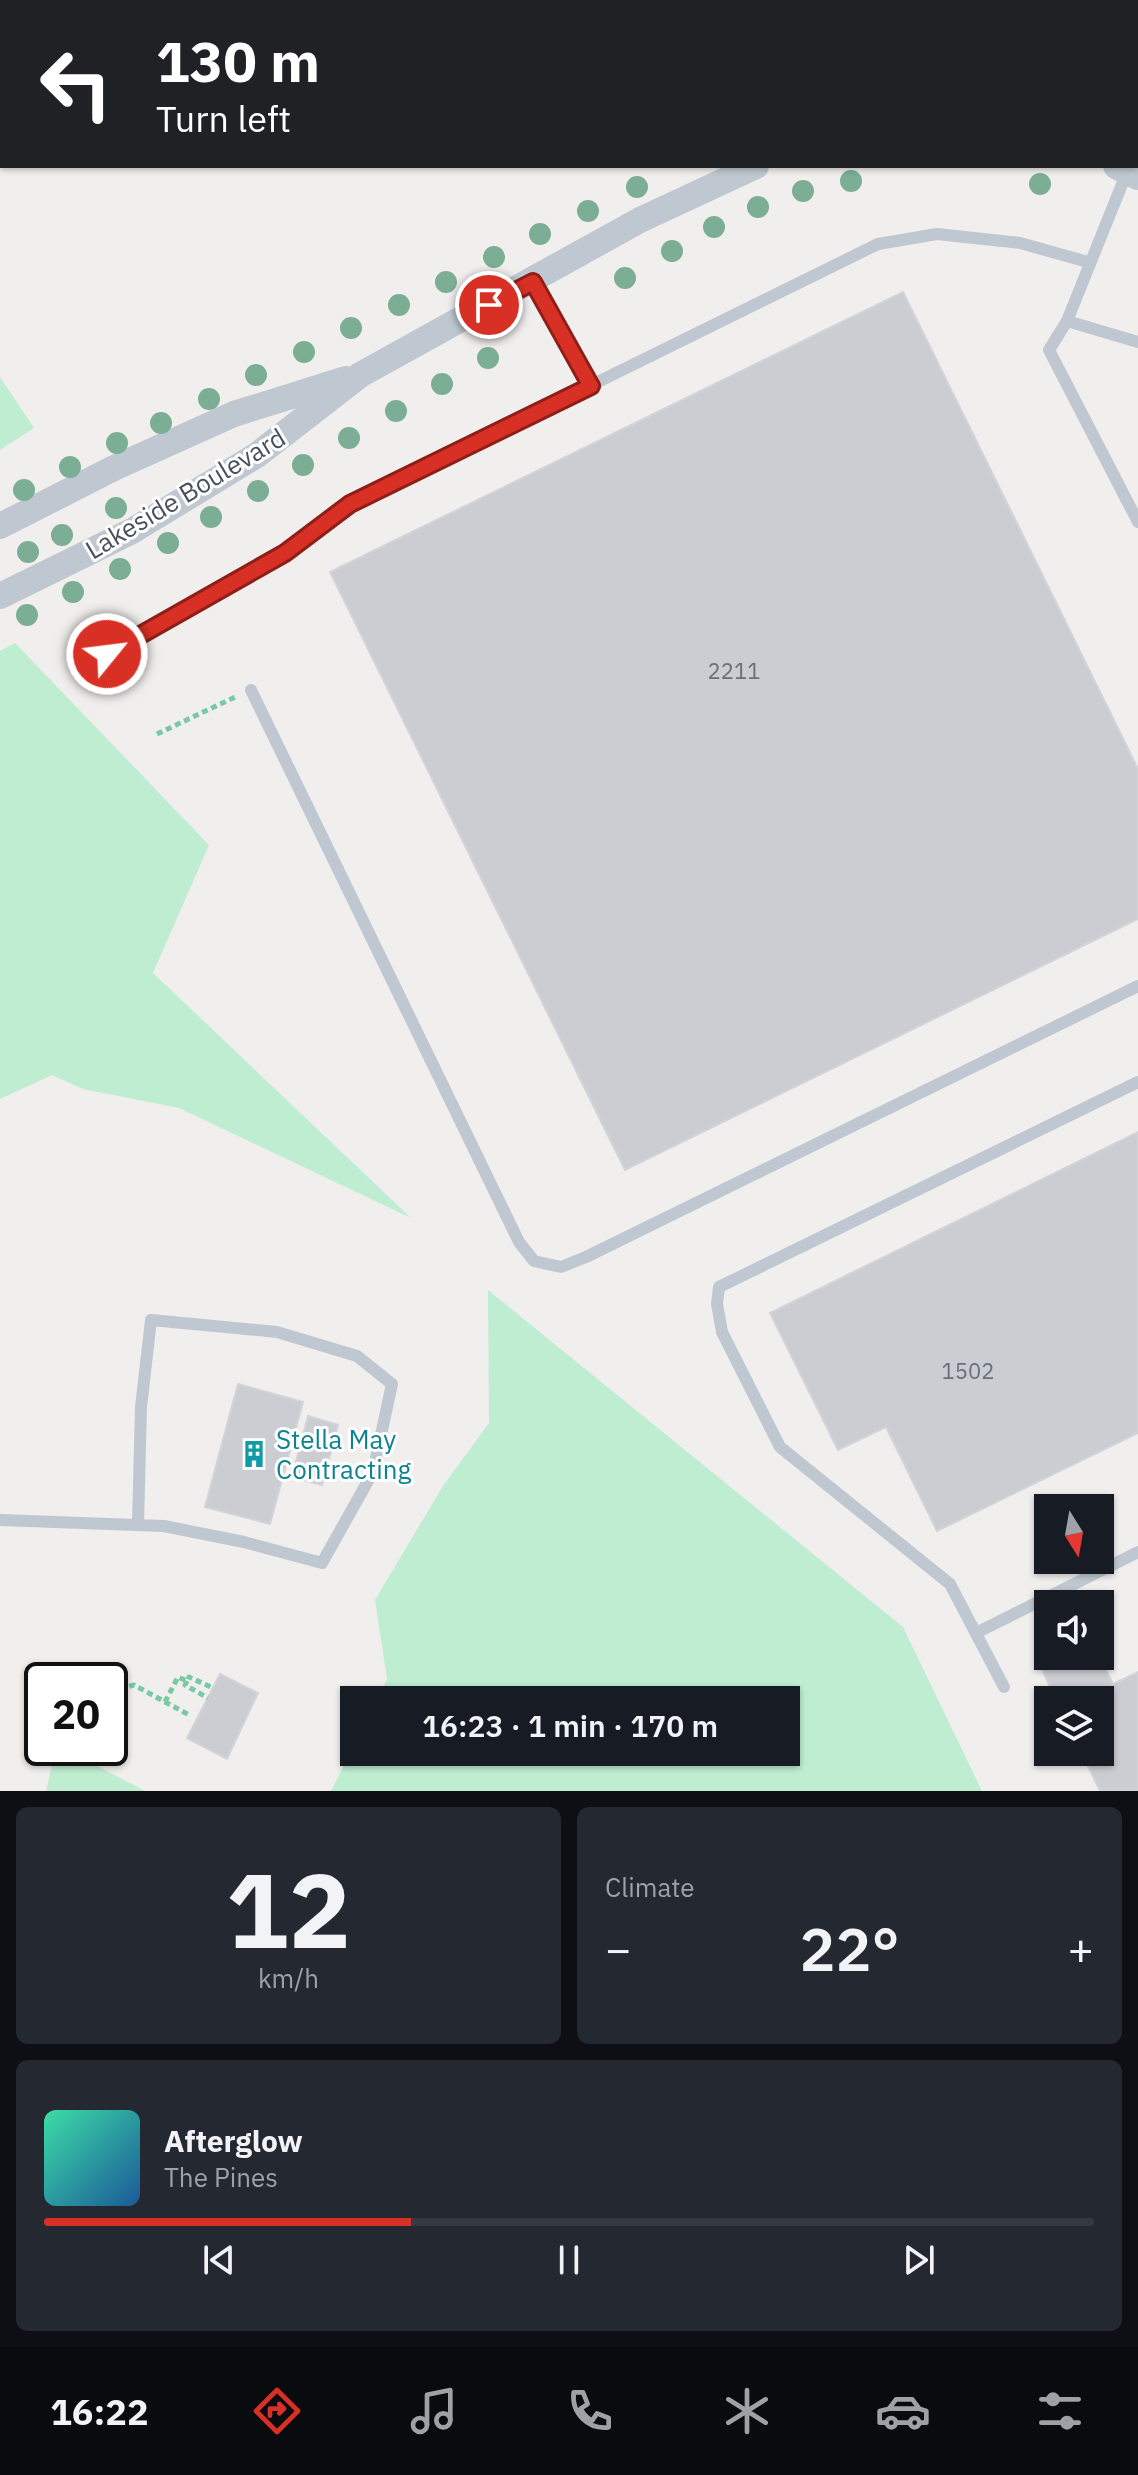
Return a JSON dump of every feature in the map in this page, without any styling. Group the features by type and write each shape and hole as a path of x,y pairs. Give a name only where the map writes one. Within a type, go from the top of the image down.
{"street":[{"name":"Lakeside Boulevard","path":"0,596 132,531 231,471 360,375 533,282 640,220 752,168"},
{"name":"Lakeside Boulevard","path":"0,526 114,468 234,414 360,375"}],"lane":[{"path":"1127,171 1088,262 1067,321 1049,350 1138,522"},
{"path":"107,654 285,553 350,504 878,244 937,234 1020,243 1088,262"},
{"path":"533,282 591,386"},
{"path":"1067,321 1138,342"},
{"path":"251,690 519,1242 534,1261 561,1267 586,1257 1138,986"},
{"path":"1004,1687 950,1584 780,1447 722,1332 717,1304 719,1287 1138,1082"},
{"path":"0,1520 138,1524 244,1542 322,1563 373,1472 392,1384 357,1356 277,1332 151,1320 141,1407 138,1524"},
{"path":"976,1633 1138,1552"}],"path":[{"path":"157,734 251,690"},
{"path":"165,1702 178,1677 187,1681"},
{"path":"208,1698 185,1685 189,1677 213,1688"},
{"path":"128,1687 134,1685 191,1716"}],"green space":[{"path":"0,377 34,428 0,450"},
{"path":"15,643 209,845 153,973 411,1218 179,1108 83,1089 52,1075 0,1099 0,651"},
{"path":"488,1290 903,1627 982,1791 331,1791 344,1766 800,1766 800,1686 383,1686 387,1679 375,1600 443,1486 489,1423"},
{"path":"52,1766 97,1766 145,1791 46,1791"}],"building":[{"path":"903,292 1138,769 1138,919 625,1170 330,572"},
{"path":"1138,1132 1138,1433 937,1531 886,1427 838,1450 770,1313"},
{"name":"Stella May Contracting","path":"238,1384 303,1402 270,1524 205,1507"},
{"path":"308,1416 338,1425 322,1485 292,1477"},
{"path":"1042,1670 1106,1670 1113,1684 1138,1672 1138,1791 1100,1791 1088,1766 1114,1766 1114,1686 1050,1686"},
{"path":"220,1674 258,1693 227,1759 187,1738"}],"place":[{"name":"Stella May Contracting","path":"254,1454"}],"route":[{"path":"107,654 285,553 350,504 591,386 533,282 489,305"}]}
